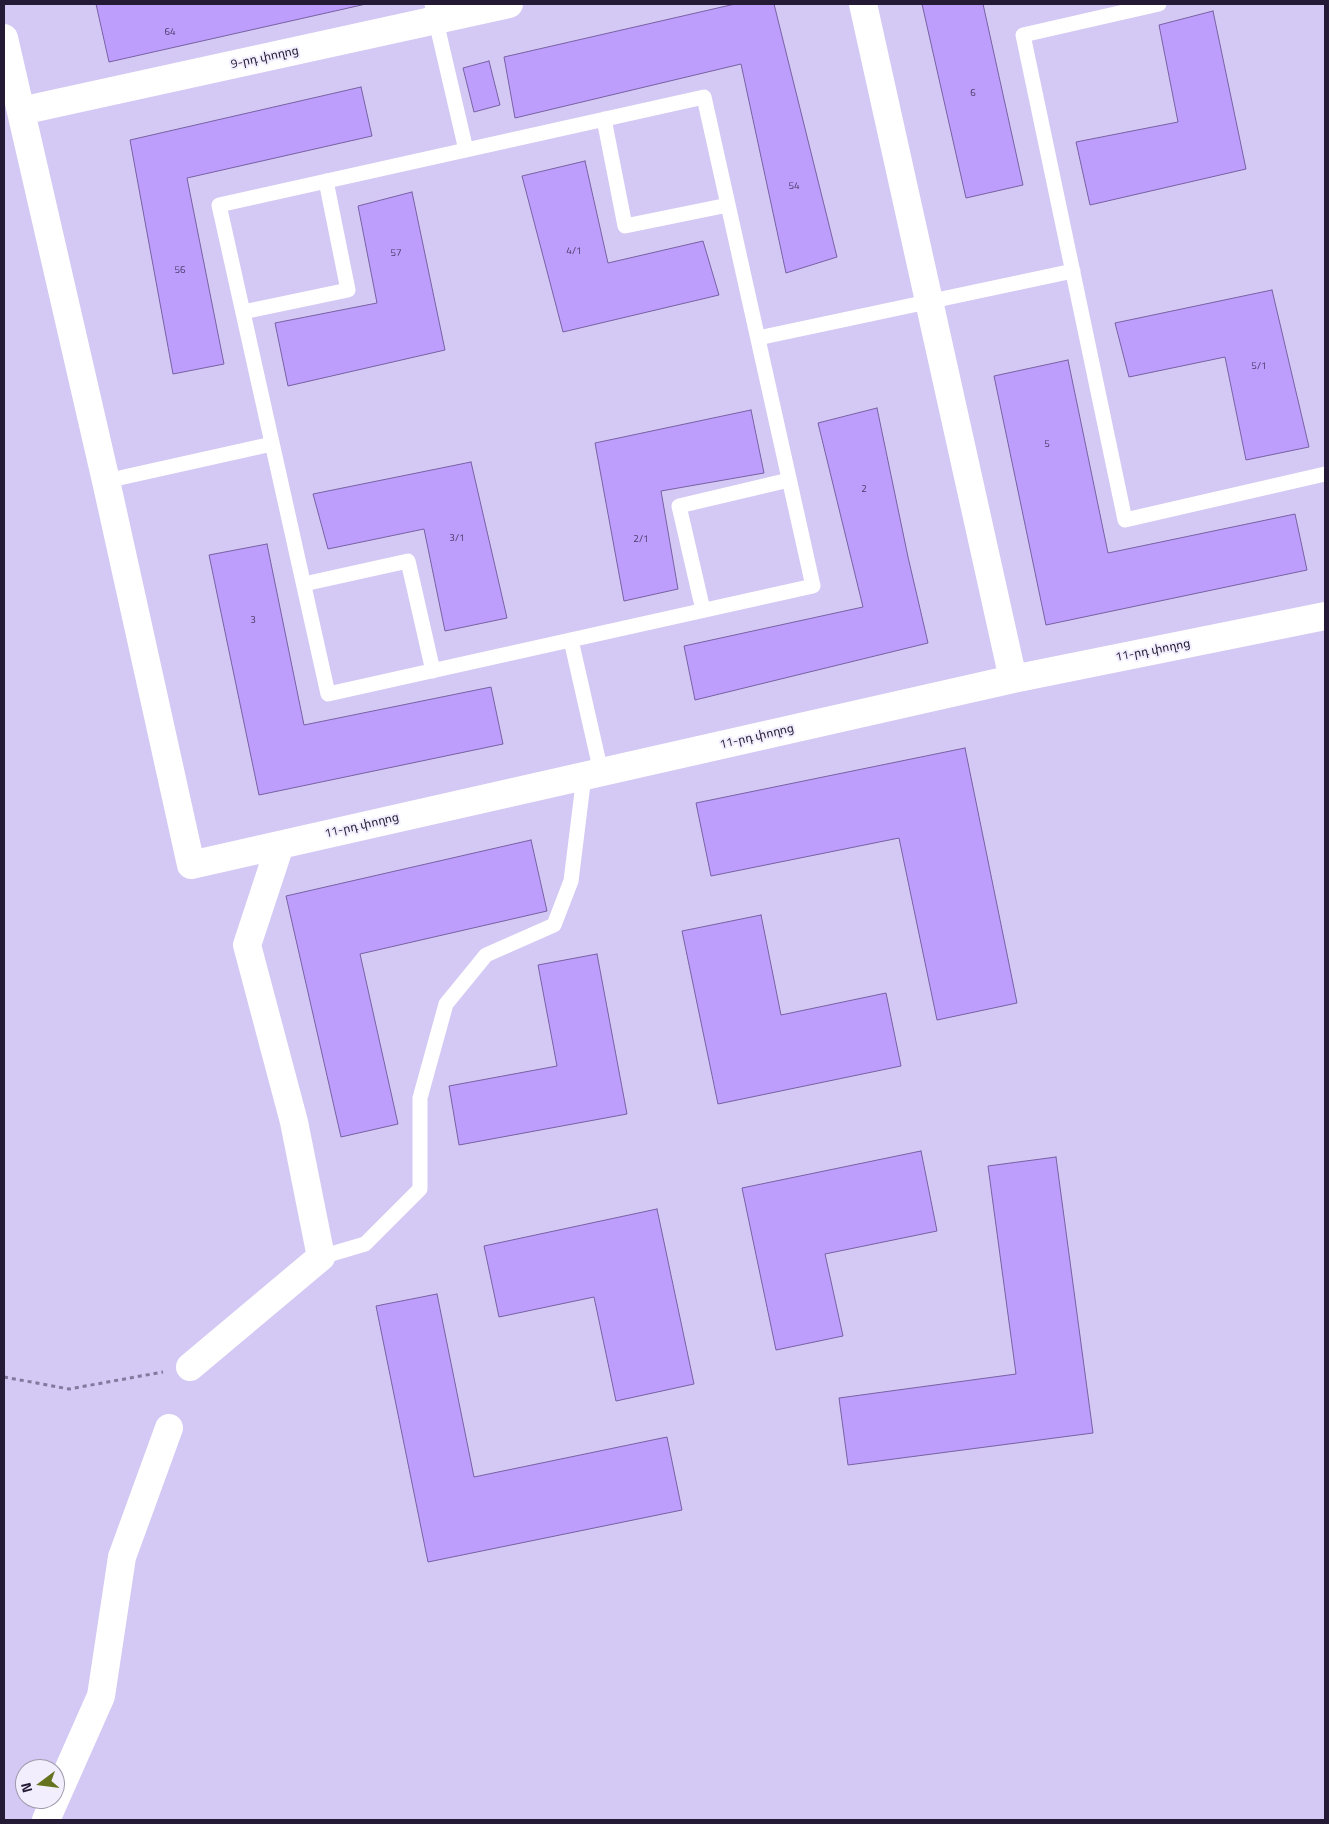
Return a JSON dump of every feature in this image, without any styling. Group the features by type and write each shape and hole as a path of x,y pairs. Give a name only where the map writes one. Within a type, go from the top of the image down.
{"street":[{"name":"9-րդ փողոց","path":"21,112 434,12 509,4"},
{"path":"863,4 1013,679"},
{"path":"4,38 106,481"},
{"name":"11-րդ փողոց","path":"106,481 191,865 1013,679 1325,616"},
{"path":"190,1367 321,1257 294,1122 247,946 280,844"},
{"path":"46,1820 101,1696 122,1557 168,1428"}],"lane":[{"path":"1159,4 1023,35 1125,520 1325,474"},
{"path":"434,12 466,150"},
{"path":"704,97 813,586 328,694 219,205 604,119 704,97"},
{"path":"604,119 625,226 728,206"},
{"path":"243,312 348,290 326,181"},
{"path":"758,338 1072,271"},
{"path":"106,481 272,444"},
{"path":"703,610 679,506 789,480"},
{"path":"304,584 408,561 433,671"},
{"path":"321,1257 365,1244 420,1189 420,1098 446,1004 486,955 554,925 571,881 593,774 571,640"}],"path":[{"path":"4,1377 69,1389 190,1367"}],"building":[{"path":"96,4 366,4 109,62"},
{"path":"735,4 774,4 837,257 786,273 741,64 515,118 504,57"},
{"path":"922,4 983,4 1023,185 966,198"},
{"path":"1213,11 1246,169 1090,205 1076,142 1178,122 1159,25"},
{"path":"489,61 500,105 474,112 463,68"},
{"path":"361,87 372,136 187,178 224,364 173,374 130,140"},
{"path":"585,161 608,263 703,241 719,295 563,332 522,176"},
{"path":"412,192 445,350 288,386 275,323 377,303 358,206"},
{"path":"1272,290 1309,447 1246,460 1225,357 1129,377 1115,323"},
{"path":"1068,360 1108,553 1295,514 1307,570 1046,625 994,376"},
{"path":"877,408 928,643 695,700 684,646 863,607 818,423"},
{"path":"751,410 764,473 661,491 678,589 624,601 595,443"},
{"path":"471,462 507,618 445,631 424,529 328,549 313,494"},
{"path":"267,544 304,725 491,687 503,744 259,795 209,555"},
{"path":"965,748 1017,1003 937,1020 899,838 711,876 696,803"},
{"path":"531,840 547,911 360,954 398,1124 341,1137 286,896"},
{"path":"761,915 781,1015 886,993 901,1066 718,1104 682,931"},
{"path":"597,954 627,1114 459,1145 449,1086 557,1066 538,965"},
{"path":"921,1151 937,1231 825,1254 843,1336 776,1350 742,1188"},
{"path":"1056,1157 1093,1433 848,1465 839,1398 1016,1374 988,1166"},
{"path":"657,1209 694,1384 616,1401 594,1297 499,1317 484,1246"},
{"path":"437,1294 474,1477 667,1437 682,1510 428,1562 376,1306"}]}
